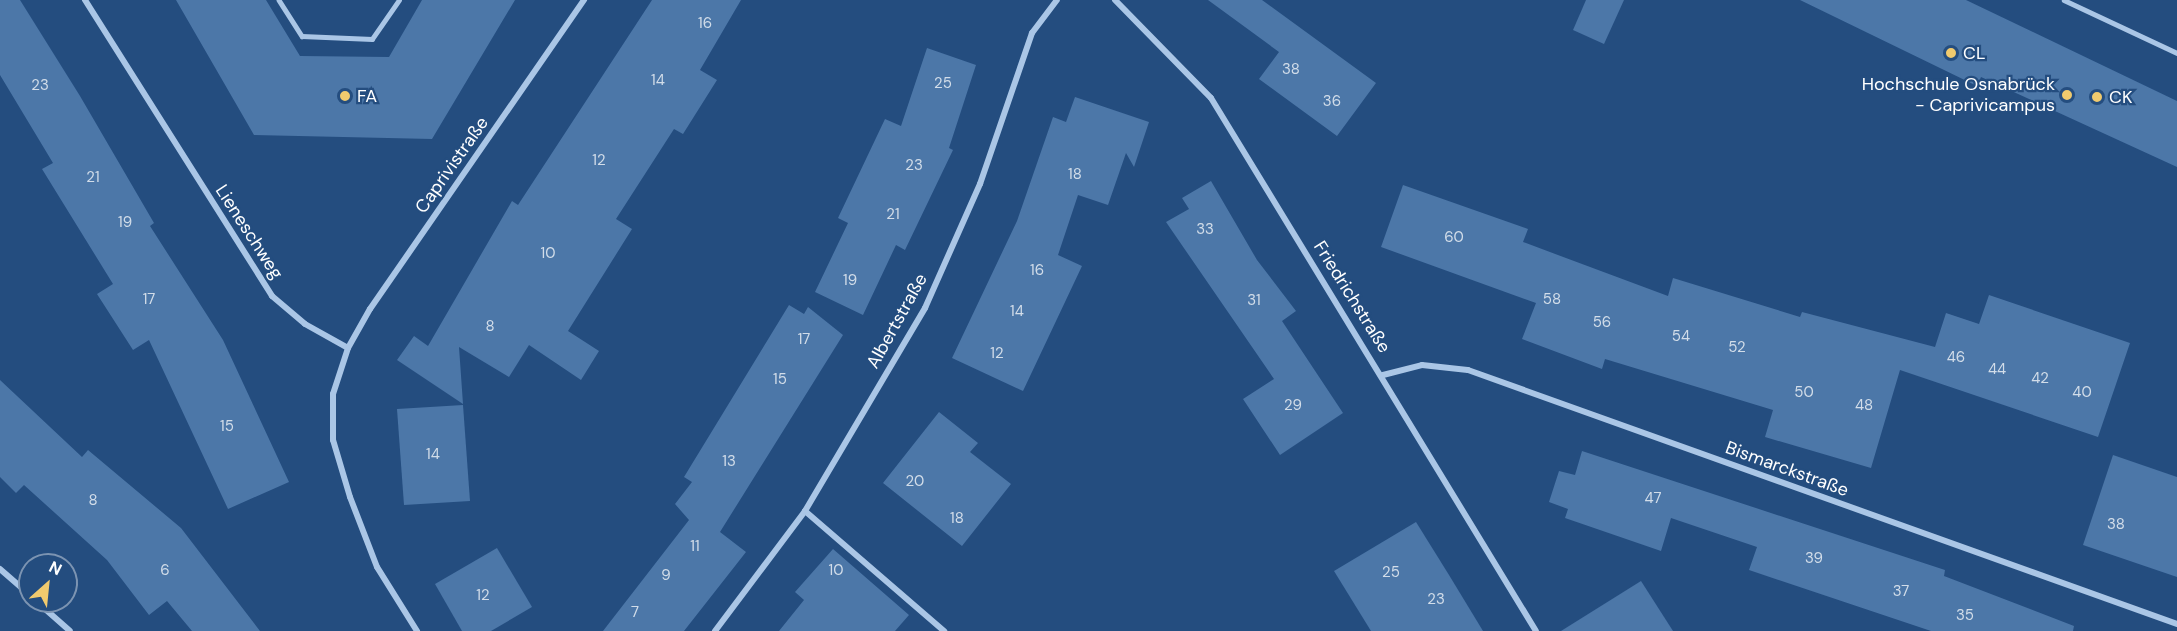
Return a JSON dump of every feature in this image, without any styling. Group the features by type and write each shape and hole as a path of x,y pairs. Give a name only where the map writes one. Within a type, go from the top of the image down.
{"street":[{"name":"Lieneschweg","path":"85,0 272,296 305,324 348,348"},
{"name":"Caprivistraße","path":"348,348 584,0"},
{"name":"Albertstraße","path":"715,631 805,511 925,308 980,184 1032,33 1057,0"},
{"name":"Friedrichstraße","path":"1115,0 1211,98 1383,375 1536,631"},
{"path":"348,348 333,394 333,440 377,567 417,631"},
{"name":"Bismarckstraße","path":"1383,375 1422,365 1468,370 2177,624"},
{"path":"805,511 944,631"},
{"path":"0,569 18,585"},
{"path":"50,613 70,631"}],"lane":[{"path":"279,0 302,36 372,39 399,0"},
{"path":"2064,0 2177,53"}],"building":[{"path":"0,0 20,0 80,96 154,223 150,226 223,340 289,482 228,509 149,340 133,350 97,294 113,284 42,169 53,163 0,75"},
{"name":"FA","path":"176,0 266,0 300,56 389,57 422,0 515,0 432,139 254,135"},
{"path":"652,0 741,0 700,70 717,80 683,134 674,129 616,219 632,229 568,331 599,351 581,380 529,345 509,377 459,347 463,404 397,360 414,336 428,346 512,201 518,205"},
{"path":"1208,0 1262,0 1376,83 1337,136 1259,79 1279,52"},
{"path":"1586,0 1624,0 1604,44 1573,30"},
{"path":"1800,0 1966,0 2177,101 2177,167 1981,77 1977,86"},
{"path":"927,48 976,65 949,148 953,150 905,250 896,245 863,315 815,292 848,223 838,218 885,119 901,126"},
{"path":"1075,97 1149,122 1134,167 1126,153 1108,205 1078,195 1058,255 1082,266 1023,391 952,358 1017,221 1053,117 1066,122"},
{"path":"1211,181 1257,260 1296,311 1282,321 1343,413 1280,455 1243,399 1274,379 1166,222 1189,209 1182,198"},
{"path":"1403,185 1528,229 1523,242 1668,296 1673,278 1800,317 1802,312 1935,347 1946,313 1979,324 1989,295 2130,343 2098,437 1900,370 1871,468 1765,437 1773,410 1605,359 1602,369 1522,339 1536,303 1381,247"},
{"path":"789,305 804,314 808,307 843,335 720,532 746,552 684,631 603,631 689,520 675,504 692,482 684,477"},
{"path":"0,380 82,457 88,450 181,528 260,631 192,631 167,601 149,615 107,560 24,485 16,493 0,477"},
{"path":"463,405 470,501 404,505 397,409"},
{"path":"939,412 978,443 970,452 1011,484 962,546 883,483"},
{"path":"1582,451 1945,570 1944,576 2074,626 2073,631 1931,631 1749,570 1757,547 1671,518 1661,551 1565,518 1568,509 1549,502 1559,471 1575,475"},
{"path":"2113,455 2177,477 2177,577 2083,545"},
{"path":"1416,522 1483,631 1371,631 1334,571"},
{"path":"497,548 532,607 491,631 462,631 435,584"},
{"path":"833,549 909,615 895,631 779,631 804,600 795,592"},
{"path":"1641,581 1673,631 1561,631"}],"place":[{"name":"CL","path":"1951,53"},
{"name":"Hochschule Osnabrück - Caprivicampus","path":"2067,95"},
{"name":"FA","path":"345,96"},
{"name":"CK","path":"2097,97"}]}
